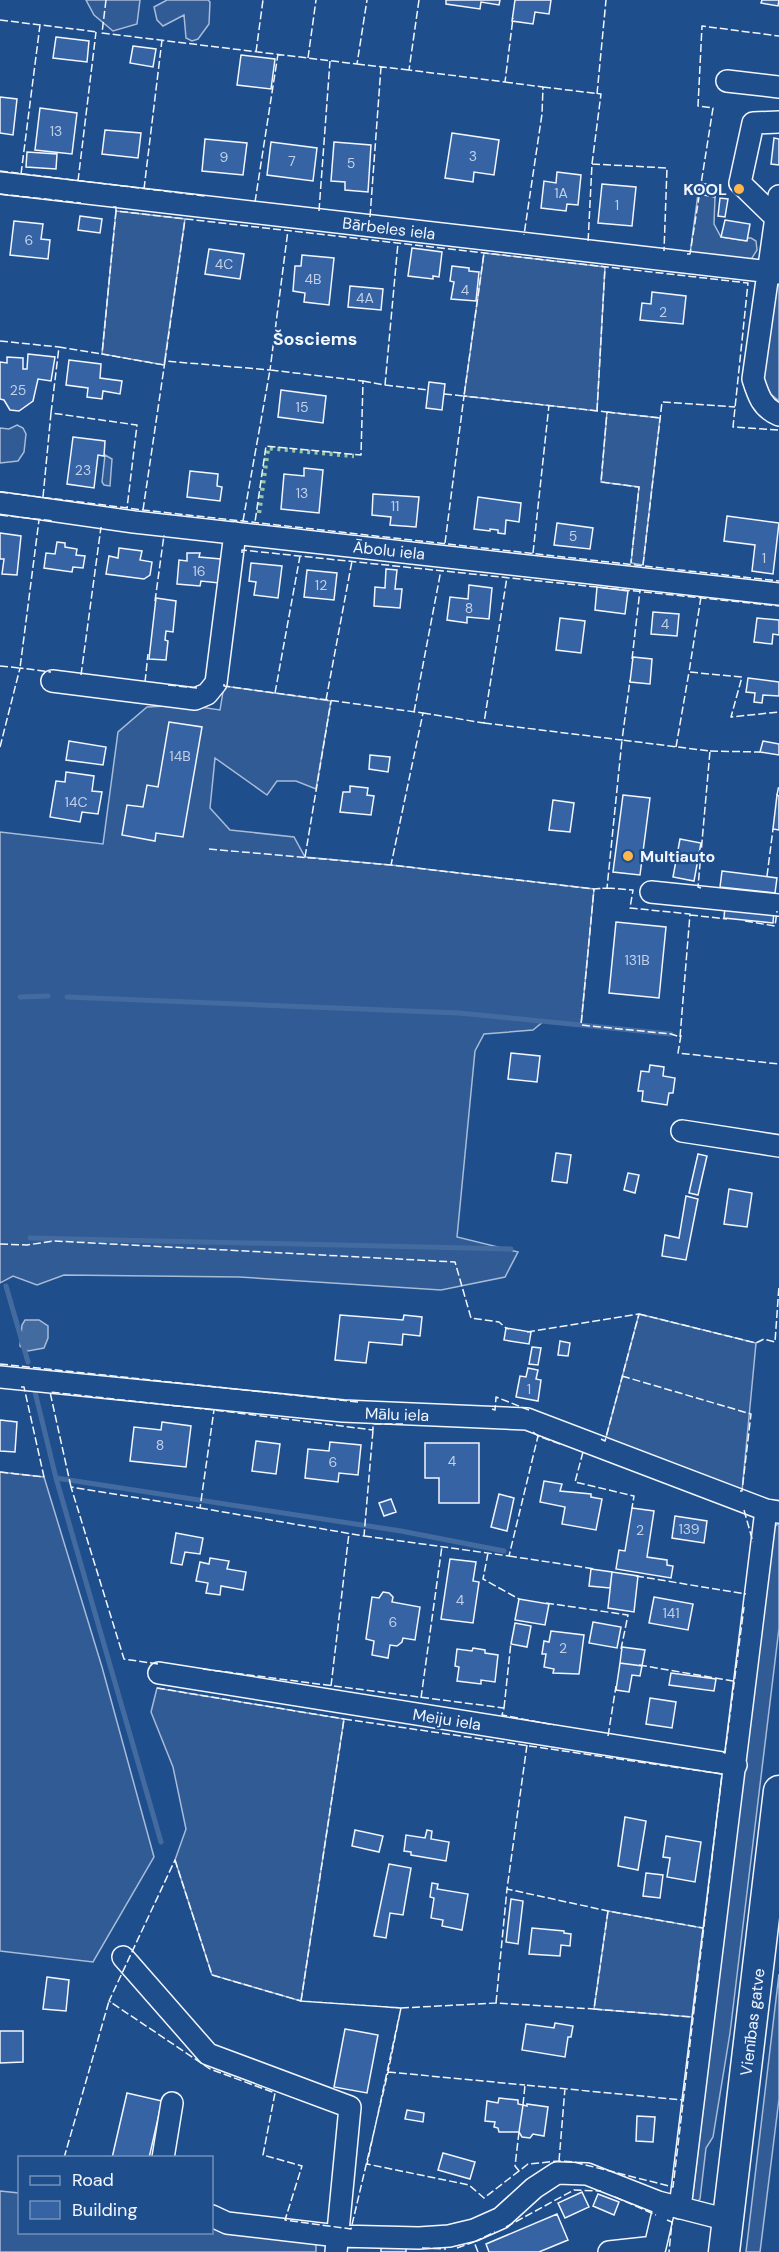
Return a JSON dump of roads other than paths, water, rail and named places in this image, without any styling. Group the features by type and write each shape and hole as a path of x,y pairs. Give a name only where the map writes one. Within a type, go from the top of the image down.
{"highway":[{"name":"Vienības gatve","path":"724,2252 770,1942 779,1791"}],"street":[{"path":"727,81 779,87"},
{"path":"776,218 740,183 753,123 779,122"},
{"name":"Bārbeles iela","path":"0,183 773,272"},
{"path":"779,196 773,272 753,379 758,397 765,407 779,415"},
{"name":"Ābolu iela","path":"0,503 134,522 779,594"},
{"path":"52,681 195,699 207,694 216,683 235,533"},
{"path":"651,892 779,905"},
{"path":"682,1131 779,1146"},
{"name":"Mālu iela","path":"0,1377 343,1411 527,1419 772,1511"},
{"path":"609,2252 655,2247 672,2206 772,1511"},
{"name":"Meiju iela","path":"159,1673 736,1765"},
{"path":"123,1957 208,2054 350,2107 337,2244"},
{"path":"163,2156 172,2103"},
{"path":"213,2216 228,2223 337,2244 419,2238 451,2244 474,2230 501,2218 534,2188 557,2173 587,2174 672,2206 728,2220"}],"waterway":[{"path":"20,997 48,996"},
{"path":"67,997 459,1013 671,1034"},
{"path":"30,1238 511,1249"},
{"path":"6,1286 28,1362"},
{"path":"35,1392 56,1478 161,1842"},
{"path":"56,1478 401,1531 504,1551"}],"place":[{"name":"KOOL","path":"739,189"},
{"name":"Multiauto","path":"628,856"}],"district":[{"name":"Šosciems","path":"315,339"}]}
